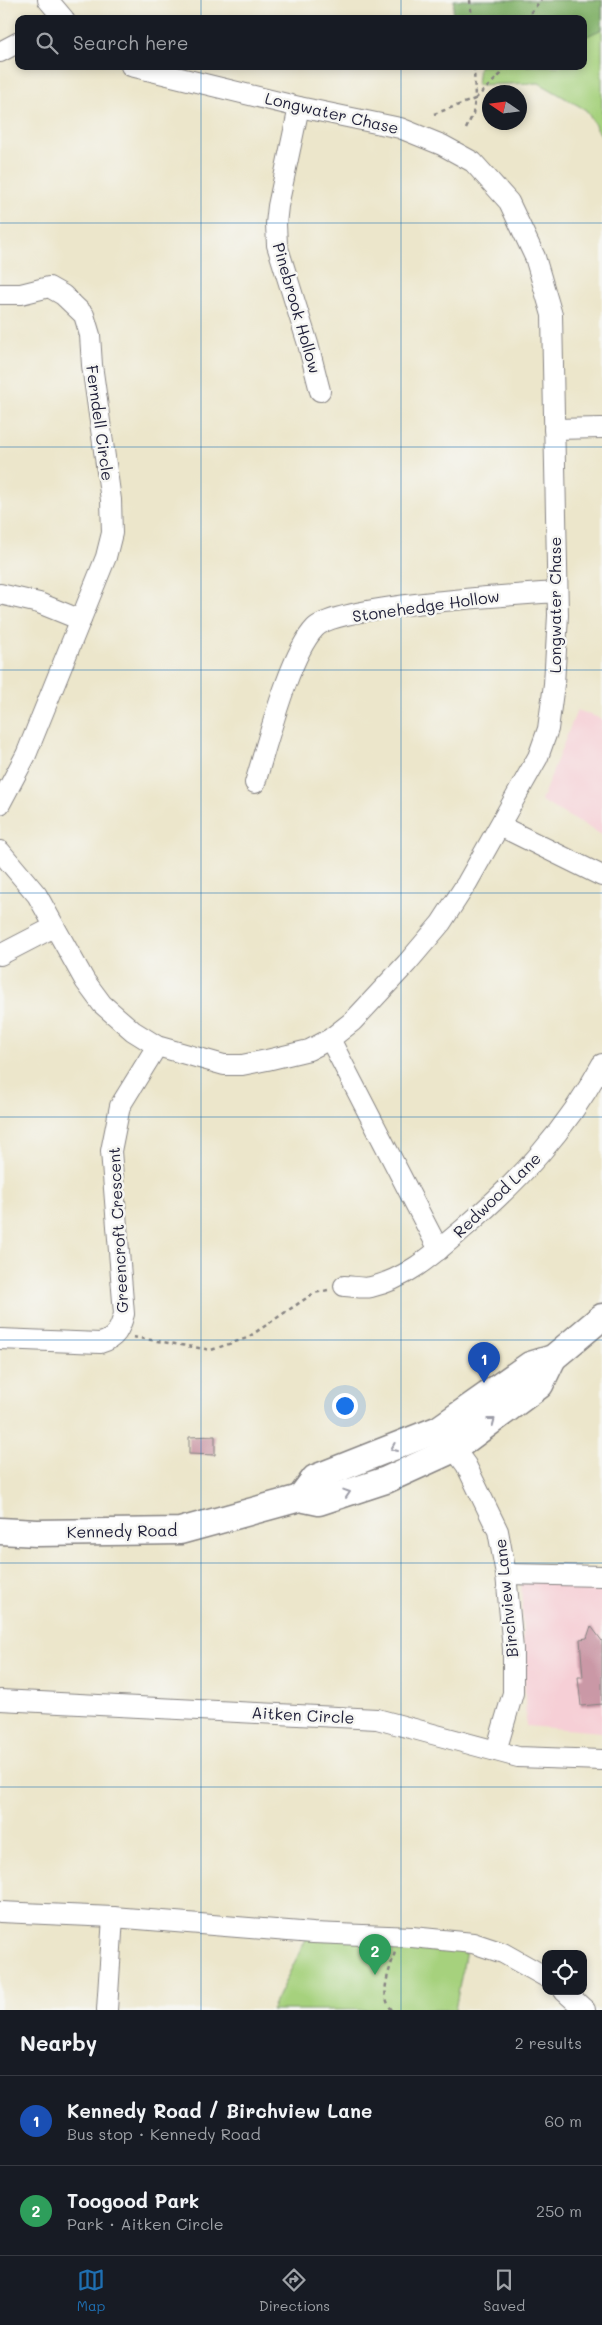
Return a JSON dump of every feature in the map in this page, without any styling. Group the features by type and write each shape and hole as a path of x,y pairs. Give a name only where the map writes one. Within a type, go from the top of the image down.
{"main road":[{"name":"Kennedy Road","path":"300,1498 315,1478 439,1429 530,1365 553,1358 602,1317"},
{"name":"Kennedy Road","path":"0,1532 180,1531 300,1498 319,1502 386,1480 454,1449 540,1385 553,1358"}],"street":[{"path":"48,0 61,15"},
{"path":"0,52 15,44"},
{"name":"Longwater Chase","path":"0,851 37,895 85,981 102,1004 132,1030 157,1046 224,1065 242,1065 309,1050 330,1039 353,1021 372,1002 441,923 500,826 523,781 538,757 548,729 556,668 557,592 552,315 535,257 509,202 473,162 442,145 400,128 148,70"},
{"name":"Pinebrook Hollow","path":"299,106 278,206 276,224 277,245 308,344 320,391"},
{"name":"Ferndell Circle","path":"0,294 21,294 49,287 63,296 84,315 90,335 92,365 111,500 112,533 106,557 26,755 0,804"},
{"path":"554,429 602,428"},
{"name":"Stonehedge Hollow","path":"255,783 298,652 316,626 361,612 462,598 557,592"},
{"path":"0,594 38,603 81,620"},
{"path":"500,826 602,876"},
{"path":"0,955 54,927"},
{"name":"Redwood Lane","path":"330,1039 440,1250"},
{"name":"Greencroft Crescent","path":"0,1339 100,1343 110,1341 117,1333 124,1314 112,1151 113,1137 120,1106 157,1046"},
{"name":"Redwood Lane","path":"344,1286 370,1288 419,1266 440,1250 493,1203 536,1160 571,1116 602,1064"},
{"name":"Birchview Lane","path":"439,1429 466,1465 498,1531 506,1574 513,1649 513,1693 496,1752"},
{"path":"506,1574 602,1576"},
{"name":"Aitken Circle","path":"0,1700 377,1719 518,1757 602,1760"},
{"path":"0,1912 113,1917 313,1933 400,1936 473,1943 504,1953 542,1975"},
{"path":"107,2010 113,1917"},
{"path":"568,1995 585,2010"}],"path":[{"path":"470,0 472,15"},
{"path":"528,15 541,0"},
{"path":"466,129 473,114 475,99 474,70"},
{"path":"434,114 475,99 501,74 502,70"},
{"path":"117,1333 147,1340 211,1350 247,1338 314,1293 344,1286"},
{"path":"392,2010 388,2006 385,1986 400,1936"}],"shaded area":[{"path":"577,710 602,719 602,835 541,801"},
{"path":"602,1575 602,1732 526,1726 521,1578"}],"green space":[{"path":"454,0 602,0 602,29 587,36 587,15 452,15"},
{"path":"602,0 602,137 586,110 539,83 477,85 479,70 587,70 587,15"},
{"path":"310,1931 468,1940 455,2010 271,2010"}],"building":[{"path":"215,1436 215,1455 189,1454 189,1437"},
{"path":"591,1626 602,1641 602,1704 581,1706 578,1677 583,1677 580,1639 587,1638"}],"place":[{"name":"Kennedy Road / Birchview Lane","path":"484,1383"},
{"name":"Toogood Park","path":"375,1975"}]}
